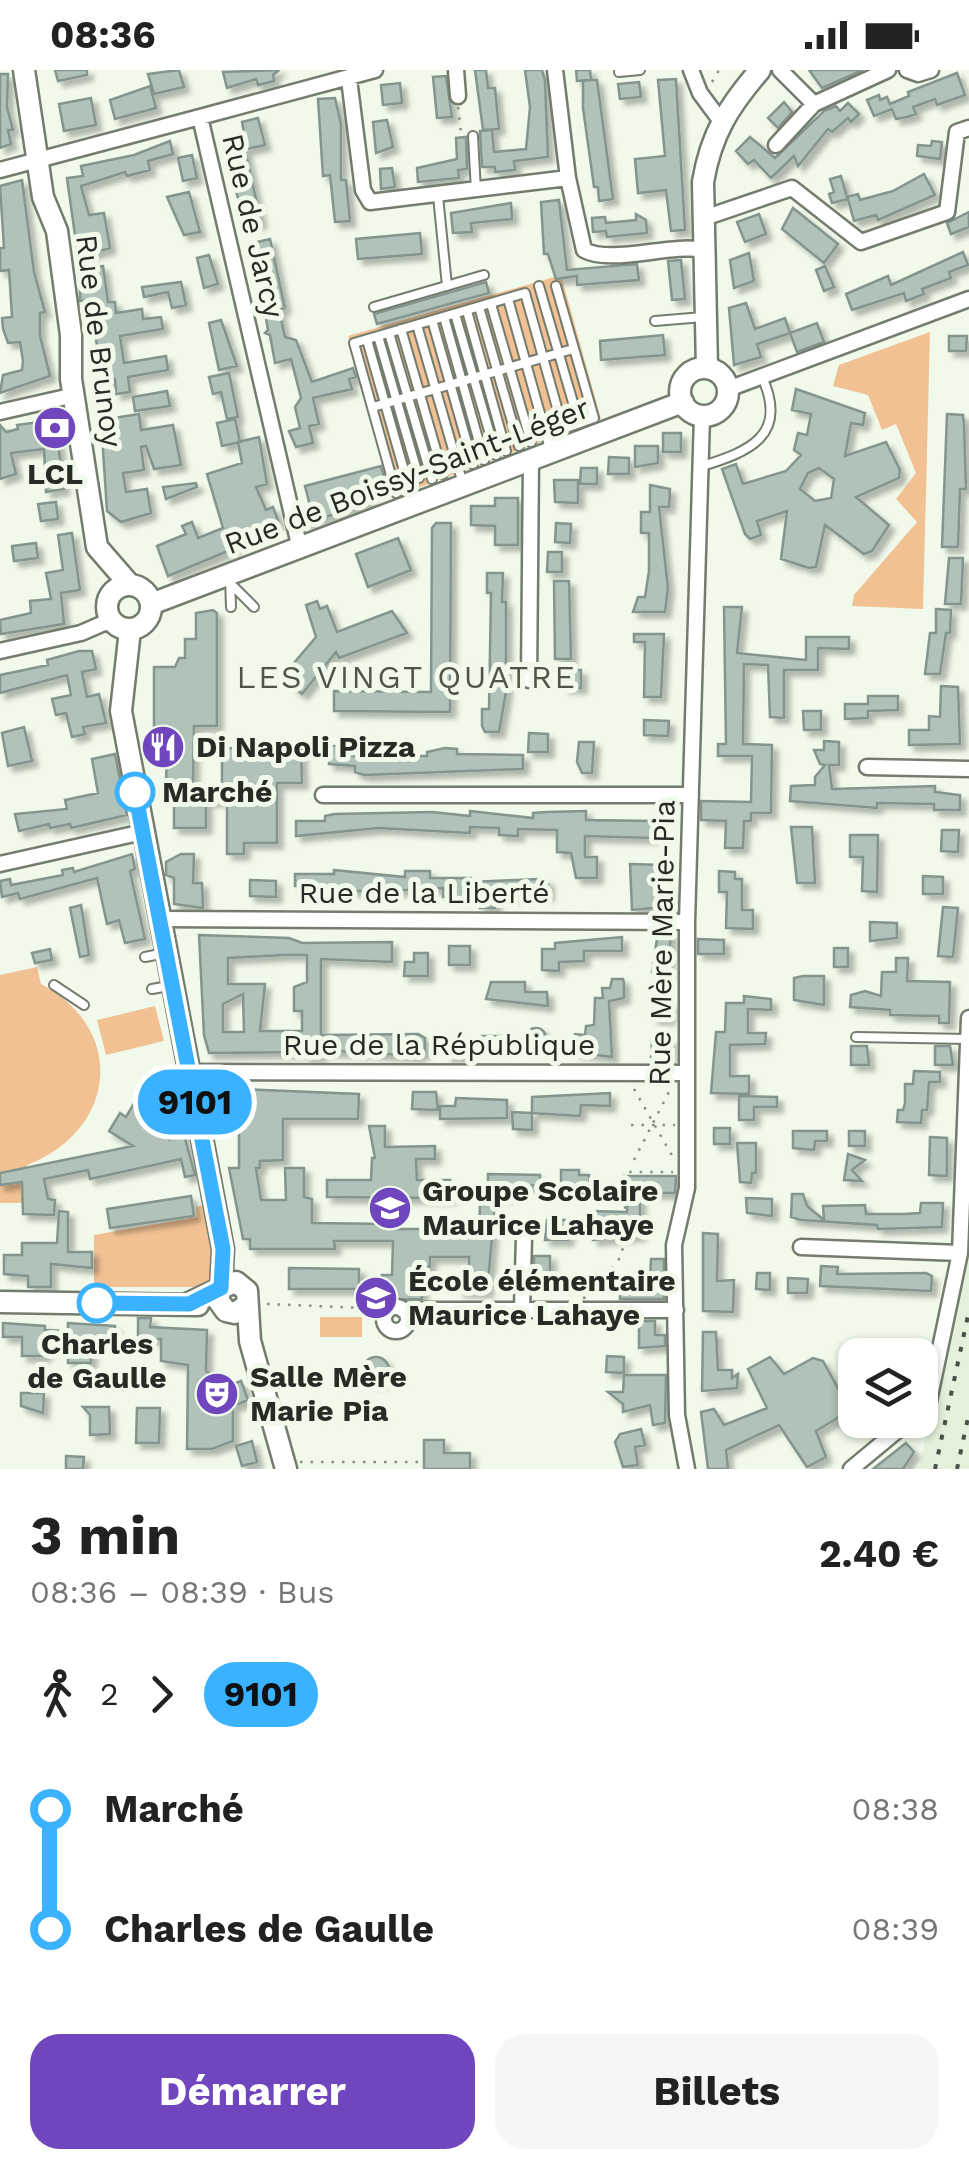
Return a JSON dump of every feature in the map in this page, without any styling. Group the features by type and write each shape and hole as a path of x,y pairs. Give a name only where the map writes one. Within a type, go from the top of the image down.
{"main road":[{"name":"Rue de Brunoy","path":"24,70 42,159 47,214 57,231 92,528 104,561 121,589"},
{"path":"707,368 704,218 708,154 720,120 760,70"},
{"path":"707,368 721,375 728,388 722,409 702,416 682,402 683,381 693,371 707,368"},
{"name":"Rue de Boissy-Saint-Léger","path":"151,604 232,582 300,549 464,486 527,450 552,453 682,402"},
{"path":"121,589 144,591 151,604 144,624 130,630 110,620 107,606 121,589"},
{"path":"130,630 121,710 160,919 155,955 189,1072 231,1286 249,1296 242,1309 250,1342 292,1466"},
{"path":"189,1304 231,1286"},
{"path":"0,1302 189,1304 242,1309"}],"street":[{"path":"200,117 333,76 349,79 374,70"},
{"path":"456,70 458,96"},
{"path":"555,70 580,242 591,254 689,247 704,250"},
{"path":"691,70 720,120"},
{"path":"780,70 814,104"},
{"path":"776,145 814,104 888,70"},
{"path":"907,70 918,74 931,70"},
{"path":"349,79 363,190 370,202 568,178"},
{"name":"Rue de Jarcy","path":"0,170 200,117 300,549"},
{"path":"704,218 792,188 861,242 947,212 957,132 969,128"},
{"path":"728,388 969,299"},
{"path":"0,412 74,395"},
{"name":"Rue Mère Marie-Pia","path":"687,1469 678,1416 674,1245 687,1168 681,1073 702,416"},
{"path":"527,450 529,680"},
{"path":"0,652 81,633 110,620"},
{"path":"867,767 969,769"},
{"path":"323,795 691,795"},
{"path":"0,864 143,832"},
{"name":"Rue de la Liberté","path":"160,919 687,922"},
{"path":"938,1355 960,1253 969,1018"},
{"name":"Rue de la République","path":"189,1072 681,1073"},
{"path":"522,1310 524,1238"},
{"path":"801,1247 960,1253"},
{"path":"396,1309 676,1310"},
{"path":"852,1469 889,1438"}],"lane":[{"path":"619,72 640,70"},
{"path":"472,136 476,191"},
{"path":"438,196 447,286"},
{"path":"374,307 484,275"},
{"path":"538,286 579,423"},
{"path":"396,493 354,343 524,293 562,429 594,418 556,286"},
{"path":"508,299 552,453"},
{"path":"491,304 510,368 527,450"},
{"path":"479,307 527,450"},
{"path":"466,311 506,451"},
{"path":"455,314 496,455"},
{"path":"444,317 484,460"},
{"path":"655,321 707,317"},
{"path":"432,320 473,464"},
{"path":"417,325 464,486"},
{"path":"401,330 443,474"},
{"path":"390,333 432,479"},
{"path":"378,336 419,478"},
{"path":"366,340 409,488"},
{"path":"373,407 573,349"},
{"path":"700,467 739,455 758,441 772,418 770,394 761,376"},
{"path":"231,606 232,582"},
{"path":"232,582 254,607"},
{"path":"54,985 84,1005"},
{"path":"856,1037 968,1039"}],"path":[{"path":"458,96 459,132 472,136"},
{"path":"628,1073 673,1159 687,1168"},
{"path":"634,1160 681,1073"},
{"path":"631,1124 687,1126"},
{"path":"580,1310 587,1286 617,1263 622,1251 624,1172 687,1168"},
{"path":"242,1309 396,1309"},
{"path":"373,1462 373,1469"},
{"path":"292,1466 420,1462"}],"shaded area":[{"path":"561,275 601,419 394,497 348,336"},
{"path":"930,332 923,609 852,606 854,595 917,522 896,499 916,473 896,424 882,430 868,395 833,386 839,365"},
{"path":"37,967 41,984 69,1004 88,1027 98,1053 100,1079 93,1105 79,1129 57,1149 27,1165 34,1195 22,1195 22,1203 0,1203 0,975"},
{"path":"155,1006 164,1041 106,1055 97,1020"},
{"path":"204,1205 214,1272 206,1287 94,1287 94,1235 197,1217 196,1207"},
{"path":"969,1235 969,1469 919,1469 926,1438 938,1438 938,1380"},
{"path":"320,1317 362,1317 362,1337 320,1337"}],"building":[{"path":"55,70 87,70 87,75 58,81"},
{"path":"179,70 184,87 154,94 148,74"},
{"path":"279,70 273,75 274,81 258,85 256,79 227,88 223,72"},
{"path":"475,70 486,70 488,88 495,88 499,129 483,130"},
{"path":"525,70 542,70 545,81 548,157 514,161 515,170 495,172 495,167 482,167 480,131 492,130 494,152 526,149 530,107"},
{"path":"576,70 590,70 591,80 597,80 613,199 599,201 598,187 594,187 583,108 583,81 590,80 577,81"},
{"path":"809,70 863,70 822,88"},
{"path":"957,73 965,95 937,105 935,99 913,107 916,114 907,117 896,119 892,109 874,116 867,100 879,95 880,100 887,97 890,104 909,96 908,92"},
{"path":"0,74 8,74 7,107 13,130 8,130 11,144 0,148"},
{"path":"446,76 452,117 437,118 433,77"},
{"path":"676,79 685,230 671,231 666,190 638,193 635,159 665,156 658,80"},
{"path":"639,82 641,97 620,99 618,84"},
{"path":"400,83 402,103 383,105 381,85"},
{"path":"150,86 156,108 115,119 110,100"},
{"path":"91,98 96,125 64,131 59,104"},
{"path":"335,98 341,124 341,180 346,180 350,221 335,222 330,175 323,176 318,99"},
{"path":"784,102 792,112 778,128 768,118"},
{"path":"848,103 859,114 851,122 848,118 832,132 828,129 798,166 794,156 771,178 754,160 748,164 736,151 750,137 775,158 824,111 836,106 840,111"},
{"path":"258,118 265,145 247,149 242,122"},
{"path":"387,120 393,147 376,153 373,122"},
{"path":"466,137 467,169 458,170 459,178 418,182 417,168 457,159 456,138"},
{"path":"170,141 173,154 148,161 150,170 127,176 125,172 81,186 89,215 104,213 110,248 78,257 67,178 83,176 81,166 134,155"},
{"path":"932,141 942,142 940,159 917,156 918,145 931,146"},
{"path":"244,145 261,222 246,226 224,149"},
{"path":"192,155 197,178 183,181 178,158"},
{"path":"392,168 395,187 381,189 380,169"},
{"path":"924,174 935,195 878,220 876,215 854,221 848,199 832,203 829,194 834,192 830,179 841,176 847,197 858,194 860,200 893,191"},
{"path":"22,180 34,272 45,312 40,313 40,336 50,376 0,393 3,375 22,370 23,361 20,342 8,343 3,329 2,318 12,317 9,270 0,271 0,248 4,248 0,186"},
{"path":"189,192 200,232 184,235 167,197"},
{"path":"559,200 567,270 637,264 639,280 577,285 577,276 556,279 548,254 544,254 541,202"},
{"path":"511,203 512,219 471,223 472,232 453,233 451,213"},
{"path":"793,208 838,244 824,263 782,229"},
{"path":"969,212 969,227 951,234 947,223"},
{"path":"636,214 646,220 647,233 607,237 606,231 593,232 592,218 605,217 606,223 636,220"},
{"path":"759,214 766,234 745,242 737,222"},
{"path":"420,233 422,254 358,259 356,239"},
{"path":"270,239 285,308 279,310 285,337 296,340 312,382 353,368 356,377 349,379 352,389 313,398 319,424 309,426 313,443 296,447 289,431 300,428 295,407 301,398 291,359 275,363 270,335 265,333 268,330 262,295 266,294 253,243"},
{"path":"963,252 968,265 949,272 951,278 922,289 924,294 906,301 904,293 852,310 846,294 888,276 891,285"},
{"path":"749,253 754,281 734,288 730,260"},
{"path":"209,255 218,284 204,288 197,258"},
{"path":"681,260 685,299 672,300 668,261"},
{"path":"103,266 108,302 115,302 116,313 142,309 143,319 161,317 163,329 120,336 124,363 166,356 168,370 128,377 130,392 116,394 115,379 103,380 89,300 80,301 80,270"},
{"path":"825,266 834,287 824,291 816,270"},
{"path":"181,282 186,305 172,308 168,292 144,297 142,287"},
{"path":"486,282 489,293 377,324 374,314"},
{"path":"746,303 755,329 785,318 790,333 757,344 761,357 734,365 729,308"},
{"path":"221,320 237,366 219,370 209,323"},
{"path":"817,323 824,342 797,352 790,333"},
{"path":"663,335 665,355 601,360 600,341"},
{"path":"949,336 967,336 966,351 949,351"},
{"path":"229,373 238,417 227,419 221,392 213,394 209,377"},
{"path":"796,389 865,413 863,425 851,423 845,456 886,442 900,470 899,478 856,497 889,525 872,551 864,554 825,525 816,567 781,559 787,511 757,521 761,535 750,539 745,534 722,469 736,464 743,484 786,471 801,455 794,450 798,433 807,435 811,414 792,410","holes":["819,468 834,479 831,498 815,501 800,489 808,473"]},
{"path":"167,391 170,406 135,411 133,397"},
{"path":"139,414 141,430 173,425 181,465 154,469 146,446 141,447 144,470 123,473 126,492 147,489 151,513 121,522 107,511 101,420"},
{"path":"947,414 963,415 964,424 966,489 960,489 958,547 942,547"},
{"path":"235,419 240,442 222,446 217,423"},
{"path":"55,420 64,489 46,492 44,449 11,453 16,474 0,479 0,425 6,432 18,429 17,425"},
{"path":"663,433 681,433 681,452 663,452"},
{"path":"259,437 267,484 256,487 266,510 273,507 279,523 234,545 235,548 168,576 157,546 186,534 182,526 192,522 198,538 223,528 207,474 242,463 238,442"},
{"path":"635,446 658,446 658,463 635,467"},
{"path":"609,457 629,458 629,474 608,474"},
{"path":"381,466 387,488 369,493 371,502 305,524 301,508 310,506 305,486"},
{"path":"581,468 597,468 597,484 580,484"},
{"path":"554,480 578,480 578,503 555,502"},
{"path":"196,483 197,487 166,499 163,487"},
{"path":"650,485 670,489 669,507 659,507 668,588 665,612 633,612 638,597 645,597 649,571 649,533 641,533 641,512 650,512"},
{"path":"495,498 518,498 518,545 495,545 495,526 471,525 471,506 495,506"},
{"path":"56,502 58,519 41,521 38,504"},
{"path":"436,523 451,523 450,712 334,711 334,691 431,692 432,528"},
{"path":"556,523 571,524 570,543 555,542"},
{"path":"72,533 80,590 61,593 64,624 1,634 0,620 31,613 30,601 51,599 46,573 63,570 58,535"},
{"path":"398,538 411,570 368,587 356,554"},
{"path":"36,543 38,558 14,561 12,546"},
{"path":"548,552 562,552 562,572 547,572"},
{"path":"949,558 963,558 961,604 945,604"},
{"path":"487,573 503,573 502,602 506,602 506,692 499,732 485,732 482,726 482,709 489,709 491,593 487,593"},
{"path":"554,581 569,581 571,659 555,659"},
{"path":"317,601 320,609 327,606 337,632 392,611 407,633 339,658 336,652 302,694 282,677 316,637 306,605"},
{"path":"724,607 742,607 737,653 806,660 806,637 849,637 849,649 818,648 818,670 784,670 784,718 770,717 768,665 744,664 743,744 772,745 771,813 751,813 751,821 744,821 743,848 725,848 726,821 701,820 701,801 751,802 752,756 718,756 718,744 726,744"},
{"path":"936,609 951,610 950,633 946,633 940,674 925,674 930,633 936,633"},
{"path":"196,613 217,613 217,726 194,726 193,785 222,785 222,748 301,749 302,783 277,783 277,843 244,843 244,854 227,854 227,800 206,801 206,828 174,828 174,780 166,780 167,755 161,755 161,741 154,733 154,667 175,667 179,658 185,658 185,639 196,639"},
{"path":"634,634 664,634 661,697 644,697 645,642 634,642"},
{"path":"92,651 96,669 82,672 87,697 99,694 106,723 83,727 85,734 72,737 66,713 56,715 52,699 71,695 67,675 0,693 0,675 48,665 47,660"},
{"path":"565,670 581,670 581,688 564,687"},
{"path":"941,686 958,687 960,744 909,745 909,730 929,730 929,716 940,717"},
{"path":"868,696 898,696 898,710 868,711 868,718 845,719 845,704 868,704"},
{"path":"803,711 821,711 821,730 804,730"},
{"path":"644,720 669,721 668,736 644,735"},
{"path":"24,727 32,761 8,766 2,733"},
{"path":"529,733 548,734 548,752 528,752"},
{"path":"824,741 839,742 839,765 829,765 832,789 935,786 935,792 960,795 960,810 934,810 934,804 877,803 877,808 790,801 791,786 815,785 815,777 825,765 820,764 814,750 824,750"},
{"path":"579,742 594,742 592,773 582,773 577,762"},
{"path":"329,746 350,746 350,756 396,755 397,749 408,749 408,756 427,756 427,752 445,748 457,749 457,754 523,755 523,769 364,775 355,772 355,766 329,764"},
{"path":"115,754 127,815 71,828 70,824 50,828 49,824 19,831 15,814 67,809 65,800 98,793 92,759"},
{"path":"470,811 533,818 533,813 586,811 586,820 652,821 652,838 585,836 585,857 597,857 597,878 576,878 571,853 557,852 557,830 518,829 518,836 499,835 499,828 470,827 470,833 378,828 296,836 296,821 325,821 325,816 334,814 432,812 470,816"},
{"path":"791,827 812,827 815,883 797,883"},
{"path":"942,830 959,830 958,852 941,851"},
{"path":"850,835 878,835 877,892 862,891 863,857 850,857"},
{"path":"132,854 135,869 130,871 145,939 125,943 119,920 107,924 97,878 20,899 18,893 2,897 0,881 10,879 11,885 63,875 62,870 73,868 74,872"},
{"path":"181,854 194,854 193,883 202,883 203,908 174,904 174,878 166,875 166,862"},
{"path":"630,864 663,865 663,885 673,890 673,906 632,910"},
{"path":"334,870 405,877 405,871 430,871 430,878 471,878 471,882 539,879 548,881 548,895 495,897 495,908 480,908 480,897 443,897 443,888 367,892 317,886 317,895 305,894 305,886 295,886 295,874 334,874"},
{"path":"719,871 735,872 735,879 742,879 742,910 753,910 753,929 726,928 727,892 719,892"},
{"path":"923,876 943,877 943,894 923,894"},
{"path":"250,880 276,881 276,897 250,896"},
{"path":"81,905 89,955 80,957 70,908"},
{"path":"943,907 958,908 953,957 938,956"},
{"path":"870,922 897,923 897,938 870,941"},
{"path":"658,932 671,933 668,972 652,972"},
{"path":"199,935 289,938 302,943 392,942 392,962 321,959 321,1035 418,1034 425,1038 425,1052 417,1056 337,1051 320,1052 320,1056 306,1056 306,1052 209,1053 204,1035","holes":["307,955 307,982 294,987 294,1011 302,1011 302,1031 260,1031 265,984 228,984 228,958","243,994 244,1032 223,1032 223,1004"]},
{"path":"622,937 622,951 584,951 584,961 559,962 559,971 542,970 542,949 555,949 555,943"},
{"path":"698,939 724,940 724,954 698,954"},
{"path":"449,946 470,946 470,965 449,965"},
{"path":"834,948 848,948 848,967 834,967"},
{"path":"50,949 52,960 35,963 32,953"},
{"path":"414,953 428,953 428,976 404,976 405,962 414,962"},
{"path":"896,958 908,958 907,981 950,982 949,1023 939,1023 939,1016 890,1015 890,1010 850,1007 851,995 865,991 881,996 882,972 896,972"},
{"path":"824,976 824,1005 794,1000 794,978"},
{"path":"612,979 623,979 624,998 609,1001 612,1057 574,1052 575,1034 585,1035 586,1026 594,1025 595,998 603,998 602,988 610,988"},
{"path":"491,982 525,982 525,992 547,992 548,1006 486,999"},
{"path":"744,996 771,999 771,1010 748,1009 748,1033 766,1033 765,1044 730,1045 730,1076 749,1076 749,1094 711,1093 716,1032 725,1032 726,1003 744,1003"},
{"path":"653,1003 670,1003 669,1019 653,1018"},
{"path":"536,1028 546,1038 536,1048 526,1038"},
{"path":"482,1036 507,1036 507,1048 481,1048"},
{"path":"652,1039 670,1039 670,1058 651,1057"},
{"path":"447,1040 464,1040 464,1056 447,1056"},
{"path":"851,1046 867,1046 869,1065 851,1065"},
{"path":"935,1046 950,1046 953,1065 935,1065"},
{"path":"914,1071 940,1072 940,1082 929,1082 927,1110 922,1110 921,1123 897,1122 898,1110 903,1110 905,1103 905,1084 913,1084"},
{"path":"239,1089 359,1094 358,1119 283,1119 283,1160 260,1161 260,1168 256,1168 261,1200 286,1200 285,1168 304,1168 304,1197 312,1199 312,1223 391,1224 391,1229 459,1229 459,1234 479,1235 480,1205 495,1205 487,1292 459,1291 459,1280 469,1280 469,1257 430,1257 430,1267 421,1267 422,1299 382,1300 382,1275 392,1275 393,1241 334,1241 335,1249 250,1249 250,1239 243,1239 229,1168 239,1168"},
{"path":"413,1092 436,1092 438,1110 412,1109"},
{"path":"610,1093 610,1106 581,1105 580,1116 532,1113 532,1097"},
{"path":"739,1096 777,1097 777,1107 754,1107 754,1120 739,1120"},
{"path":"456,1098 507,1100 507,1118 440,1119 440,1106 455,1106"},
{"path":"133,1105 144,1112 141,1118 169,1139 164,1116 178,1113 195,1175 185,1177 181,1159 90,1179 88,1170 44,1179 48,1199 55,1200 54,1215 23,1214 22,1182 0,1185 0,1173 133,1146 109,1131 120,1113 126,1117"},
{"path":"512,1112 532,1113 532,1130 513,1129"},
{"path":"369,1126 385,1126 385,1147 435,1146 435,1159 416,1159 417,1180 450,1180 450,1198 327,1197 327,1180 371,1180 375,1158"},
{"path":"714,1128 730,1128 730,1144 714,1144"},
{"path":"793,1131 827,1131 827,1141 815,1141 814,1150 793,1148"},
{"path":"849,1131 865,1131 865,1146 849,1146"},
{"path":"930,1137 947,1138 947,1176 929,1175"},
{"path":"737,1143 756,1143 756,1173 752,1173 751,1183 740,1182"},
{"path":"848,1154 865,1160 852,1170 862,1181 844,1180"},
{"path":"561,1170 579,1170 579,1175 589,1175 590,1191 566,1193 566,1187 561,1187"},
{"path":"488,1174 540,1175 540,1185 507,1187 507,1196 488,1198"},
{"path":"628,1176 676,1176 675,1193 640,1193 640,1235 593,1240 592,1211 627,1212"},
{"path":"792,1194 803,1194 807,1206 824,1220 823,1206 865,1205 866,1214 904,1214 920,1213 921,1203 943,1203 942,1227 878,1229 877,1225 801,1220 791,1217"},
{"path":"191,1196 194,1216 110,1228 107,1209"},
{"path":"746,1198 772,1199 772,1216 747,1213"},
{"path":"59,1211 68,1212 68,1252 92,1252 92,1268 51,1264 51,1287 28,1287 28,1276 4,1274 4,1255 22,1255 22,1243 57,1243"},
{"path":"547,1220 568,1220 568,1240 545,1240"},
{"path":"703,1233 718,1234 717,1281 734,1280 733,1312 703,1311"},
{"path":"534,1256 550,1256 550,1278 534,1278"},
{"path":"651,1259 664,1259 664,1299 620,1299 620,1281 650,1281"},
{"path":"821,1266 838,1267 837,1274 926,1273 932,1276 931,1291 820,1286"},
{"path":"289,1268 359,1269 359,1289 289,1289"},
{"path":"757,1273 770,1273 770,1290 756,1289"},
{"path":"788,1278 808,1279 807,1293 788,1293"},
{"name":"Salle Mère Marie Pia","path":"138,1318 151,1318 150,1327 207,1330 206,1371 221,1382 221,1389 241,1381 248,1400 233,1406 233,1441 212,1449 187,1449 188,1365 161,1361 161,1339 138,1339"},
{"path":"639,1321 655,1321 655,1335 665,1335 665,1346 639,1348"},
{"path":"3,1323 68,1331 68,1323 115,1326 114,1342 91,1342 91,1363 68,1363 68,1349 45,1349 45,1356 22,1356 22,1337 3,1337"},
{"path":"703,1332 716,1332 718,1370 732,1370 732,1378 738,1374 737,1388 702,1391"},
{"path":"607,1356 624,1357 624,1373 606,1372"},
{"path":"376,1357 385,1361 389,1370 385,1379 376,1383 367,1379 363,1370 367,1361"},
{"path":"770,1357 784,1374 813,1358 823,1361 838,1388 838,1418 816,1431 826,1457 807,1467 779,1425 726,1450 728,1469 708,1469 701,1412 714,1409 724,1425 767,1408 748,1369"},
{"path":"624,1375 666,1375 665,1423 653,1425 650,1405 623,1412 623,1404 608,1392 623,1392"},
{"path":"21,1393 44,1393 43,1413 21,1406"},
{"path":"83,1407 109,1407 110,1434 90,1435 90,1415"},
{"path":"137,1408 160,1408 159,1443 136,1443"},
{"path":"641,1429 645,1445 635,1447 638,1465 623,1467 615,1442 620,1434"},
{"path":"424,1440 444,1440 444,1453 470,1453 470,1469 424,1469"},
{"path":"252,1441 257,1462 242,1466 236,1446"},
{"path":"906,1443 914,1452 903,1469 873,1469"},
{"path":"66,1456 84,1457 83,1469 66,1469"}],"railway":[{"path":"935,1469 969,1311"},
{"path":"957,1469 969,1413"}],"bus line":[{"name":"9101","path":"97,1303 189,1304 221,1288 223,1249 135,792"}],"place":[{"name":"LCL","path":"55,428"},
{"name":"Di Napoli Pizza","path":"163,747"},
{"name":"Marché","path":"135,792"},
{"name":"Groupe Scolaire Maurice Lahaye","path":"390,1208"},
{"name":"École élémentaire Maurice Lahaye","path":"376,1298"},
{"name":"Charles de Gaulle","path":"97,1303"},
{"name":"Salle Mère Marie Pia","path":"217,1394"}],"district":[{"name":"LES VINGT QUATRE","path":"407,677"}]}
